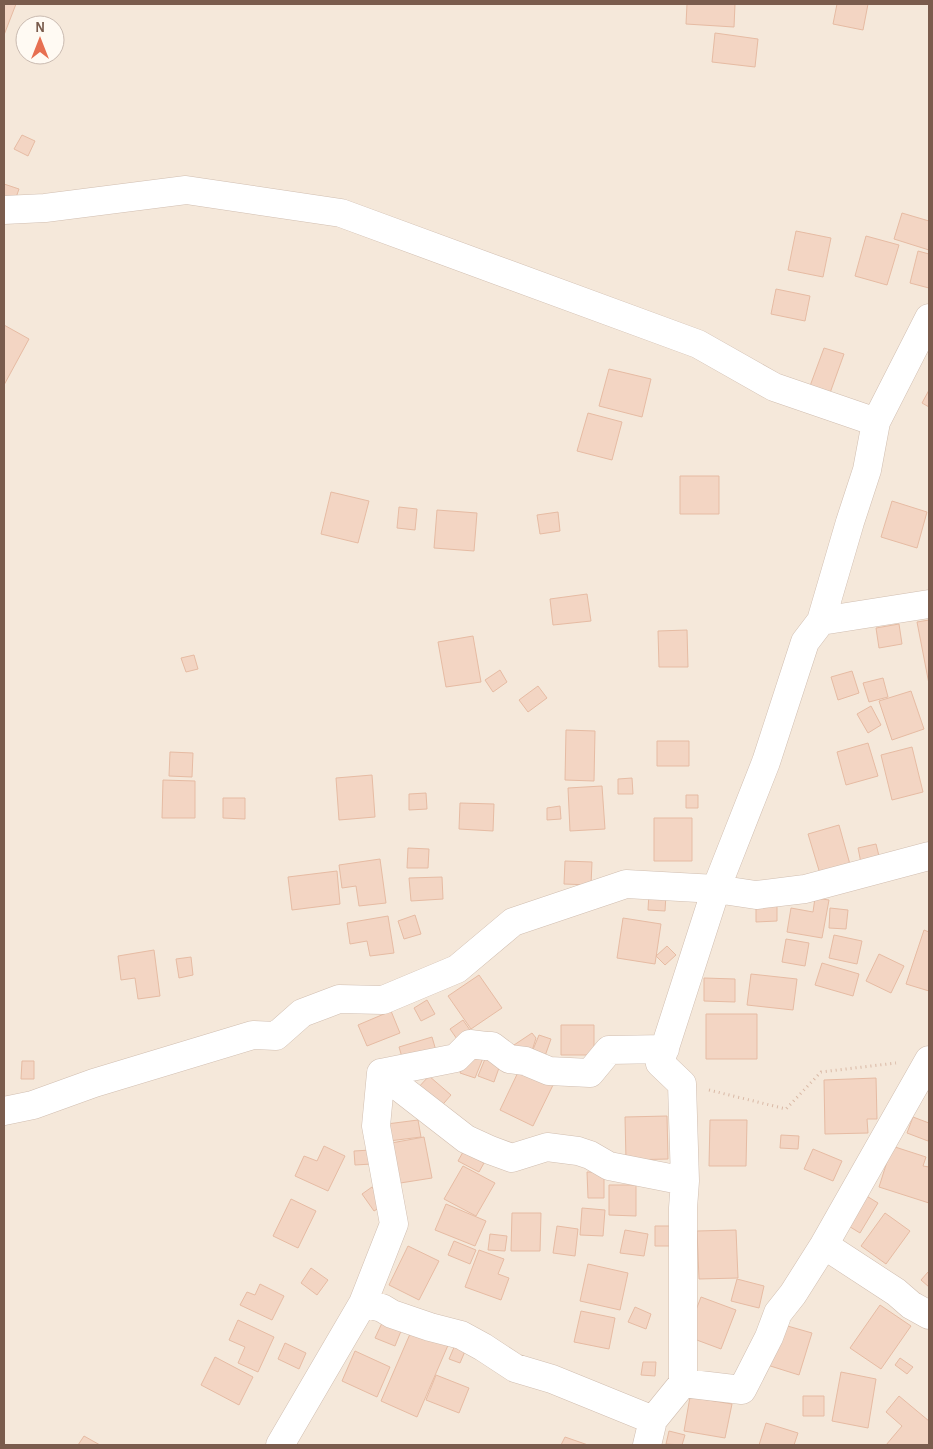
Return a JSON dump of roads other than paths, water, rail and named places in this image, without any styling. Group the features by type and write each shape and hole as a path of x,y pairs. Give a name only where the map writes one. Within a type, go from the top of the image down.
{"street":[{"path":"4,210 46,208 186,190 341,212 698,344 774,387 876,422"},
{"path":"363,1303 382,1308 392,1314 430,1328 461,1335 483,1346 516,1368 552,1379 650,1432 683,1383 682,1208 685,1181 682,1084 660,1063 716,889 766,762 805,642 821,621 867,470 876,422 929,318"},
{"path":"821,621 929,604"},
{"path":"4,1111 33,1106 94,1083 253,1035 276,1036 302,1013 339,999 383,1000 457,968 513,922 626,884 716,889 756,895 805,889 929,856"},
{"path":"381,1073 456,1058 470,1044 492,1046 509,1059 525,1061 549,1071 590,1073 609,1050 665,1049"},
{"path":"683,1383 742,1390 769,1338 778,1313 793,1294 824,1245 929,1060"},
{"path":"381,1073 466,1139 512,1158 547,1147 578,1151 610,1166 685,1181"},
{"path":"280,1445 363,1303 394,1224 376,1126 381,1073"},
{"path":"824,1245 896,1292 911,1305 929,1314"}]}
